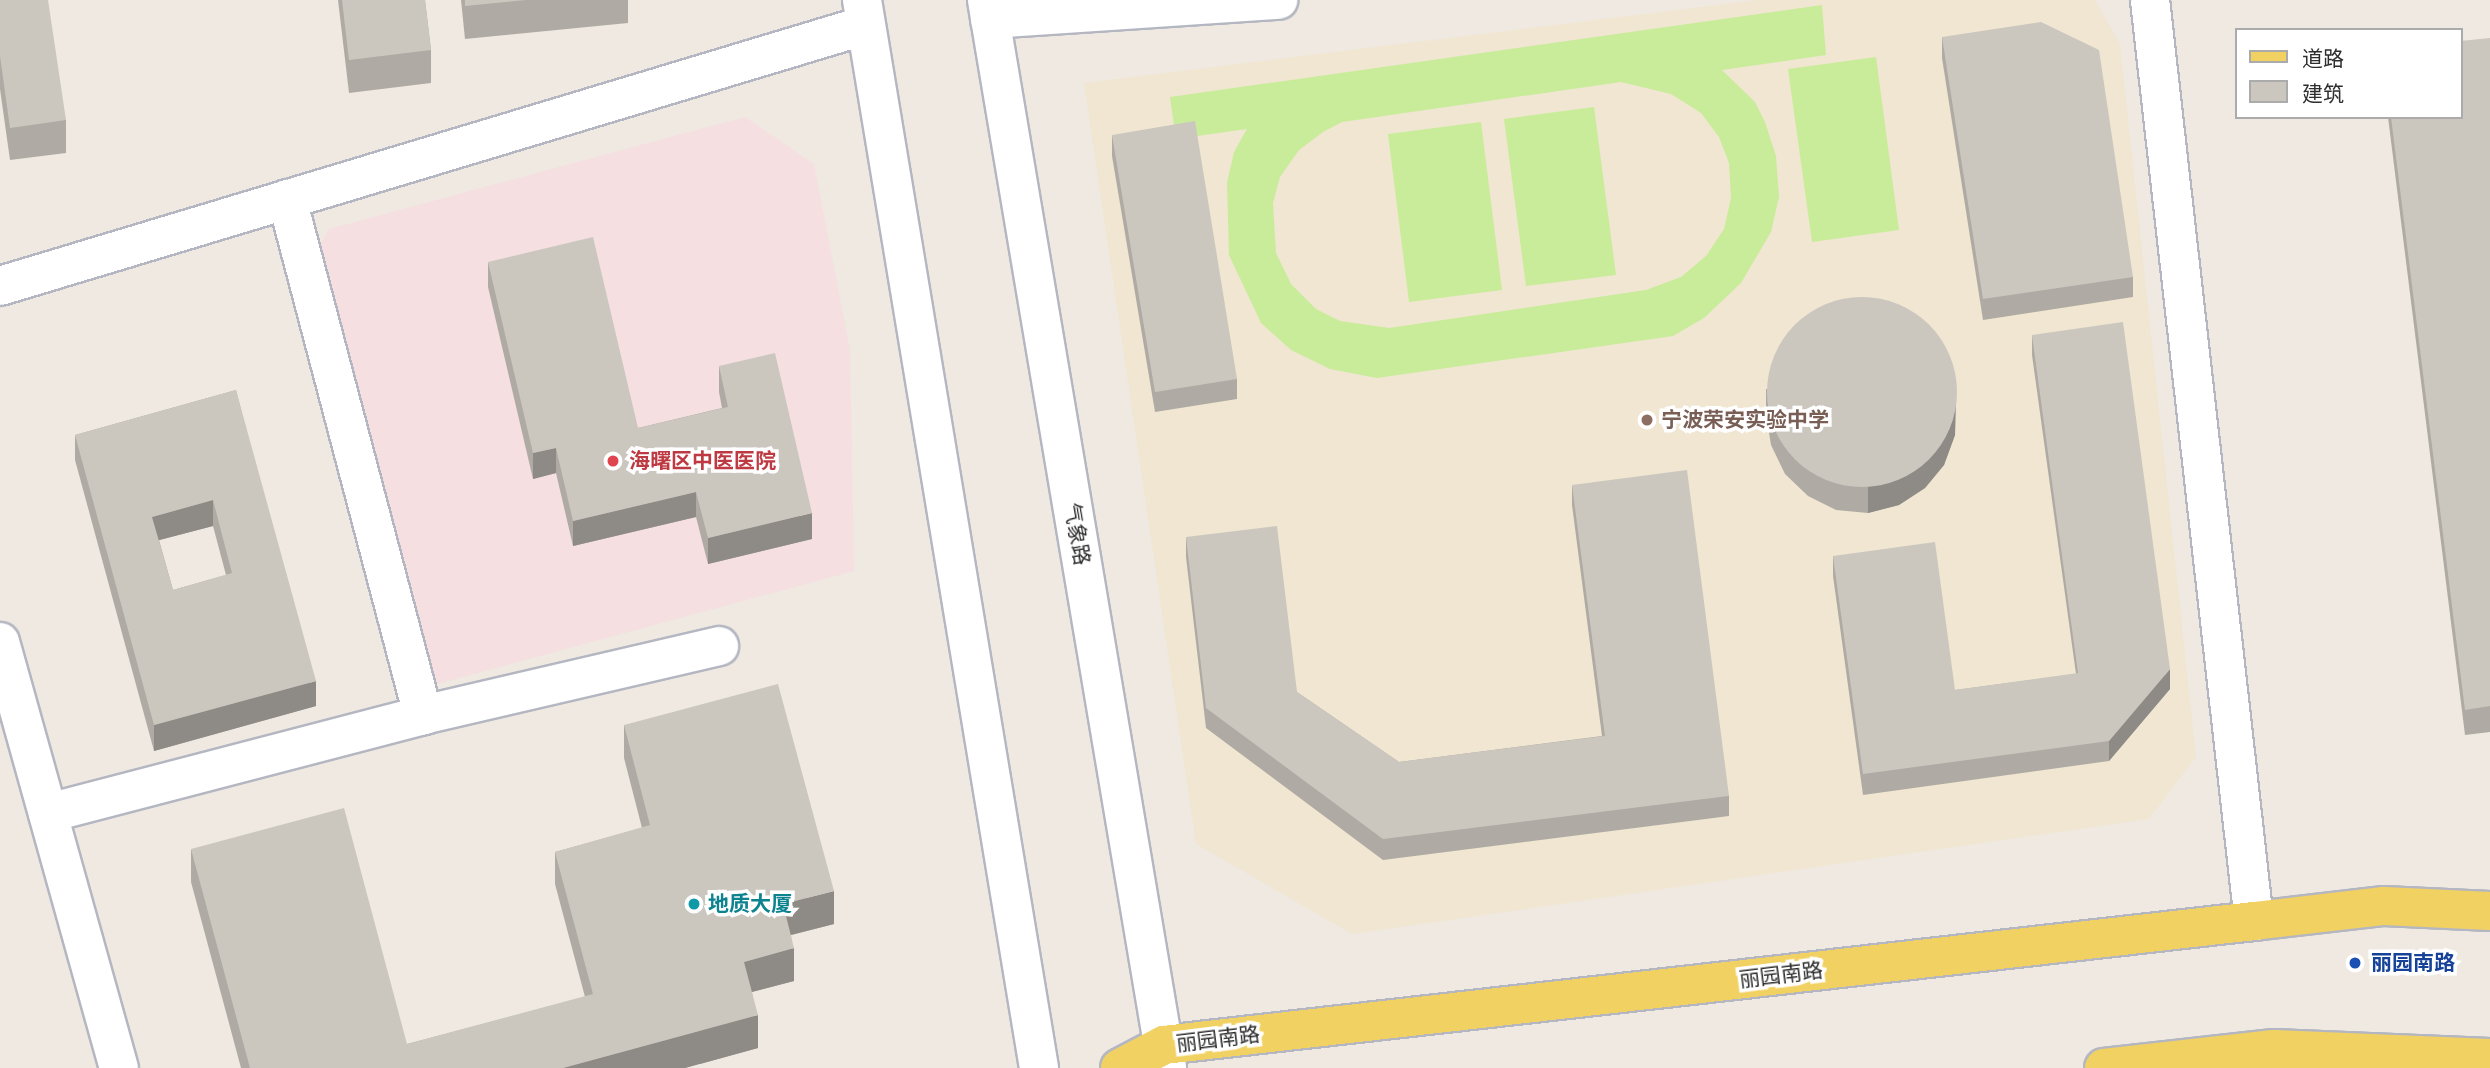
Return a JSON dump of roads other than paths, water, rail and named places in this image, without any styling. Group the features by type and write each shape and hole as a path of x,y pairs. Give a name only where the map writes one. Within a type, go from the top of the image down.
{"main road":[{"name":"丽园南路","path":"1120,1068 1166,1057 2254,920 2384,906 2490,911"},
{"path":"2104,1068 2274,1049 2490,1058"}],"street":[{"path":"988,10 1278,0"},
{"path":"2150,0 2254,920"},
{"name":"气象路","path":"988,10 1166,1057"},
{"path":"0,286 287,200 864,13 1039,1068"},
{"path":"287,200 423,715"},
{"path":"0,642 119,1068"},
{"path":"48,813 423,715 719,646"}],"place":[{"name":"宁波荣安实验中学","path":"1647,420"},
{"name":"海曙区中医医院","path":"613,461"},
{"name":"地质大厦","path":"694,904"},
{"name":"丽园南路","path":"2355,963"}]}
